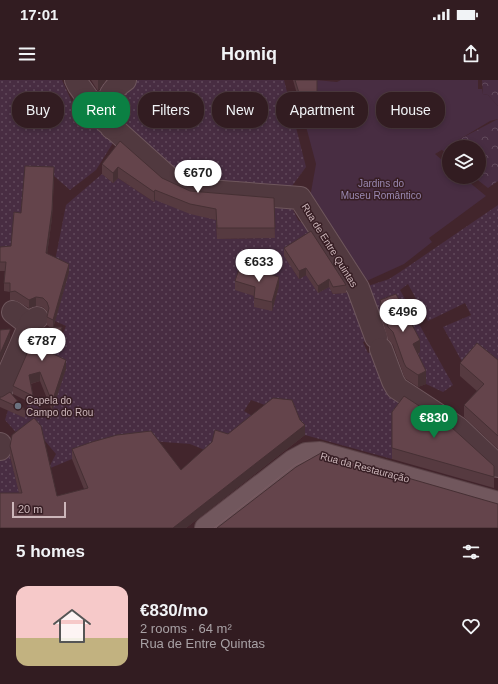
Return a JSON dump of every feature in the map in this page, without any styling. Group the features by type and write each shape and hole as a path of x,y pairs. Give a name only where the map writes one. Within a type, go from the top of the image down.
{"main road":[{"name":"Rua da Restauração","path":"206,528 293,461 306,454 320,453 498,503"}],"street":[{"path":"76,80 83,92"},
{"path":"112,92 115,87 125,80"},
{"name":"Rua de Entre Quintas","path":"112,128 170,179 195,190 300,198 358,288 378,343 397,388 458,428 498,466"},
{"path":"0,393 27,318"},
{"path":"0,444 0,449"}],"green space":[{"path":"0,80 62,80 72,102 72,128 107,128 116,138 96,170 70,190 54,176 18,245 0,255"},
{"path":"133,80 284,80 287,92 276,92 276,128 296,128 306,167 289,190 190,182 122,130 122,128 130,128 130,92 118,92"},
{"name":"Jardins do Museu Romântico","path":"316,80 337,82 341,80 478,80 478,89 482,89 483,94 488,95 498,106 498,119 490,121 458,140 442,140 442,150 435,154 442,160 442,184 471,184 486,196 429,238 432,242 404,264 360,284 309,203 316,164 306,128 368,128 368,92 317,92"},
{"path":"482,80 498,80 498,106 488,95 483,94"},
{"path":"498,119 498,181 488,188 483,184 486,184 486,140 458,140"},
{"path":"102,174 113,183 118,178 154,202 156,198 216,220 217,239 275,238 274,198 288,200 298,220 318,234 320,269 333,294 354,292 371,339 363,342 368,353 376,350 408,402 392,424 392,459 305,435 273,408 251,400 244,411 259,420 212,453 190,444 151,441 72,459 48,469 56,454 34,428 22,439 5,420 8,410 23,417 29,402 49,412 57,395 51,362 66,326 55,321 54,266 66,205","holes":["309,261 315,270 299,279 293,270","279,286 255,296 236,290"]},
{"path":"498,205 498,373 466,369 443,327 471,315 465,303 428,321 408,284 400,290 453,385 443,392 426,384 413,357 420,352 396,306 373,316 362,288 389,279"},
{"path":"8,449 22,503 0,503 0,457"}],"building":[{"path":"295,80 317,80 317,92 299,92"},
{"path":"120,141 162,178 190,191 274,198 275,228 217,228 216,209 190,204 155,190 154,192 118,167 113,173 102,164"},
{"path":"25,166 54,167 52,210 46,253 69,264 53,320 47,317 49,308 47,302 43,298 36,297 29,300 15,291 10,292 10,283 4,283 6,262 0,262 0,247 11,246 14,212 21,213"},
{"path":"311,231 346,285 333,287 329,279 318,286 306,268 299,271 284,248"},
{"path":"240,266 279,277 272,302 254,298 255,287 235,281"},
{"path":"396,294 420,340 413,344 426,371 418,375 406,367 393,332 388,327 380,300"},
{"path":"62,327 51,353 66,360 52,402 40,372 29,375 33,396 13,386 38,328"},
{"path":"10,329 10,331 0,354 0,330"},
{"path":"477,343 498,360 498,436 464,405 484,384 460,363"},
{"path":"10,392 25,410 0,399 0,397"},
{"path":"404,396 450,426 494,466 494,477 392,448 392,412"},
{"path":"273,398 292,400 300,420 305,425 173,528 0,528 0,493 22,493 10,446 12,435 34,418 41,426 57,496 88,488 72,449 117,435 151,431 181,470 212,442 215,430 228,434"},
{"path":"321,453 498,504 498,528 217,528 296,467"}],"tram line":[{"path":"214,528 295,465 311,458 323,458"}],"place":[{"name":"Capela do Campo do Rou","path":"18,406"}]}
